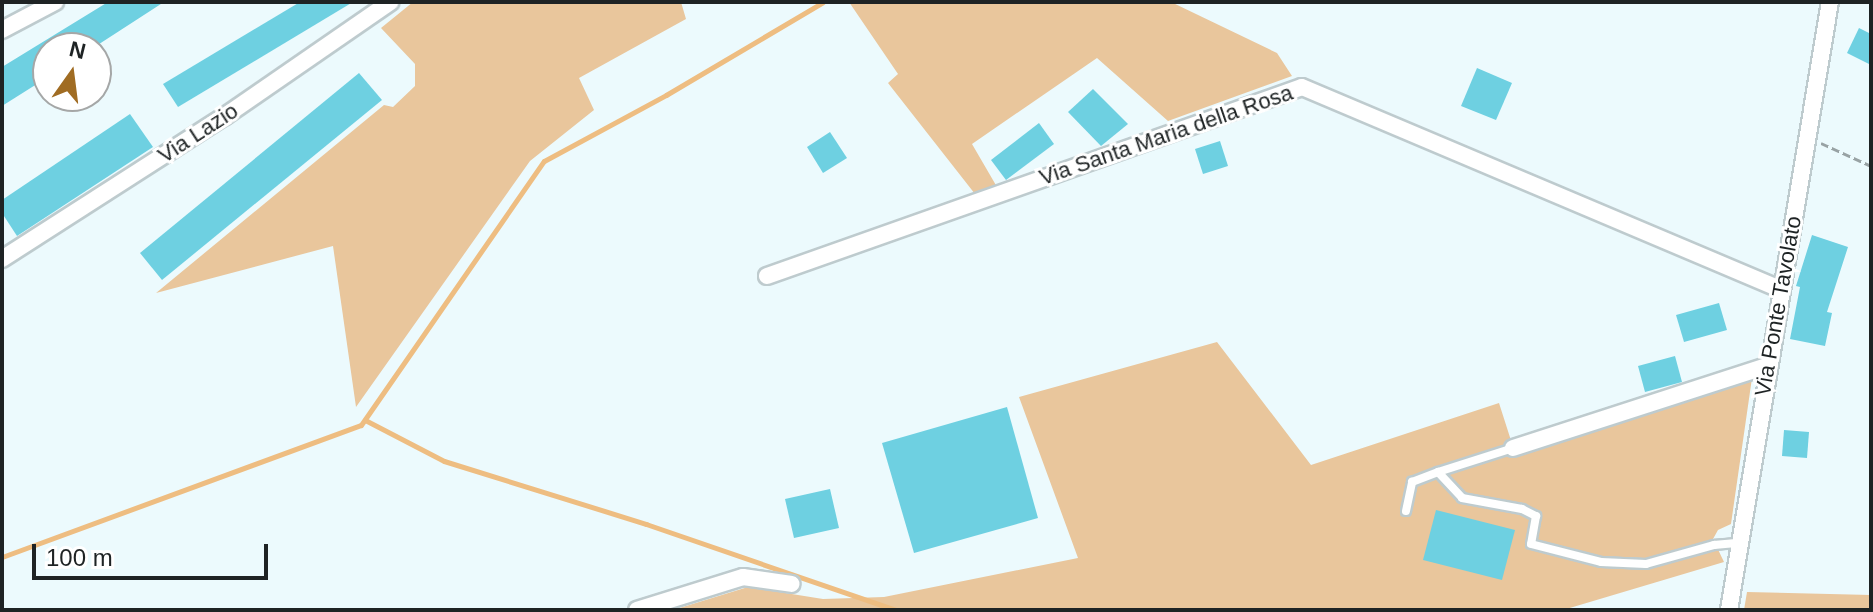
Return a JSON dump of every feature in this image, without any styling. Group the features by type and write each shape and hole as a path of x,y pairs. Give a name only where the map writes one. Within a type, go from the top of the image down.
{"street":[{"path":"2,30 55,2"},
{"name":"Via Lazio","path":"2,259 225,116 390,2"},
{"name":"Via Ponte Tavolato","path":"1729,610 1767,366 1830,2"},
{"name":"Via Santa Maria della Rosa","path":"767,276 1302,87 1780,289"},
{"path":"1513,448 1767,366"},
{"path":"637,610 743,577 792,584"}],"lane":[{"path":"1406,511 1412,482 1513,448"},
{"path":"1438,472 1462,498 1522,509 1536,516 1531,544 1601,562 1646,564 1714,545 1739,543"}],"path":[{"path":"1807,136 1871,166"}],"shaded area":[{"path":"413,2 681,2 686,19 579,78 594,110 530,161 356,407 333,246 156,293 384,105 393,107 415,86 415,64 381,28"},
{"path":"849,2 1171,2 1277,53 1292,76 1168,121 1097,58 972,144 997,187 975,194 888,83 898,74"},
{"path":"1217,342 1311,465 1499,403 1515,453 1752,378 1731,524 1718,530 1713,539 1724,562 1563,610 673,610 748,587 823,599 884,597 1078,558 1019,397"},
{"path":"1747,592 1871,595 1871,610 1744,610"}],"building":[{"path":"108,2 164,2 112,36 112,32 59,32"},
{"path":"300,2 353,2 178,107 163,84"},
{"path":"1859,28 1871,34 1871,65 1847,53"},
{"path":"32,49 32,87 2,106 2,67"},
{"path":"1477,68 1512,83 1496,120 1461,106"},
{"path":"359,73 382,100 162,280 140,253"},
{"path":"1093,89 1128,124 1101,146 1068,112"},
{"path":"130,114 153,147 17,236 2,213 2,200"},
{"path":"1039,123 1054,144 1006,180 991,160"},
{"path":"830,132 847,158 823,173 807,147"},
{"path":"1220,141 1228,166 1203,174 1195,149"},
{"path":"1812,235 1848,247 1827,312 1832,313 1825,346 1790,339 1800,287 1796,286"},
{"path":"1719,303 1727,330 1684,342 1676,315"},
{"path":"1675,356 1682,382 1645,392 1638,366"},
{"path":"1007,407 1038,518 914,553 882,443"},
{"path":"1784,430 1809,432 1807,458 1782,456"},
{"path":"830,489 839,528 794,538 785,499"},
{"path":"1436,510 1515,530 1502,580 1423,560"}],"waterway":[{"path":"2,557 361,425 544,161 666,95 823,2"},
{"path":"365,420 444,461 646,524 896,610"}]}
